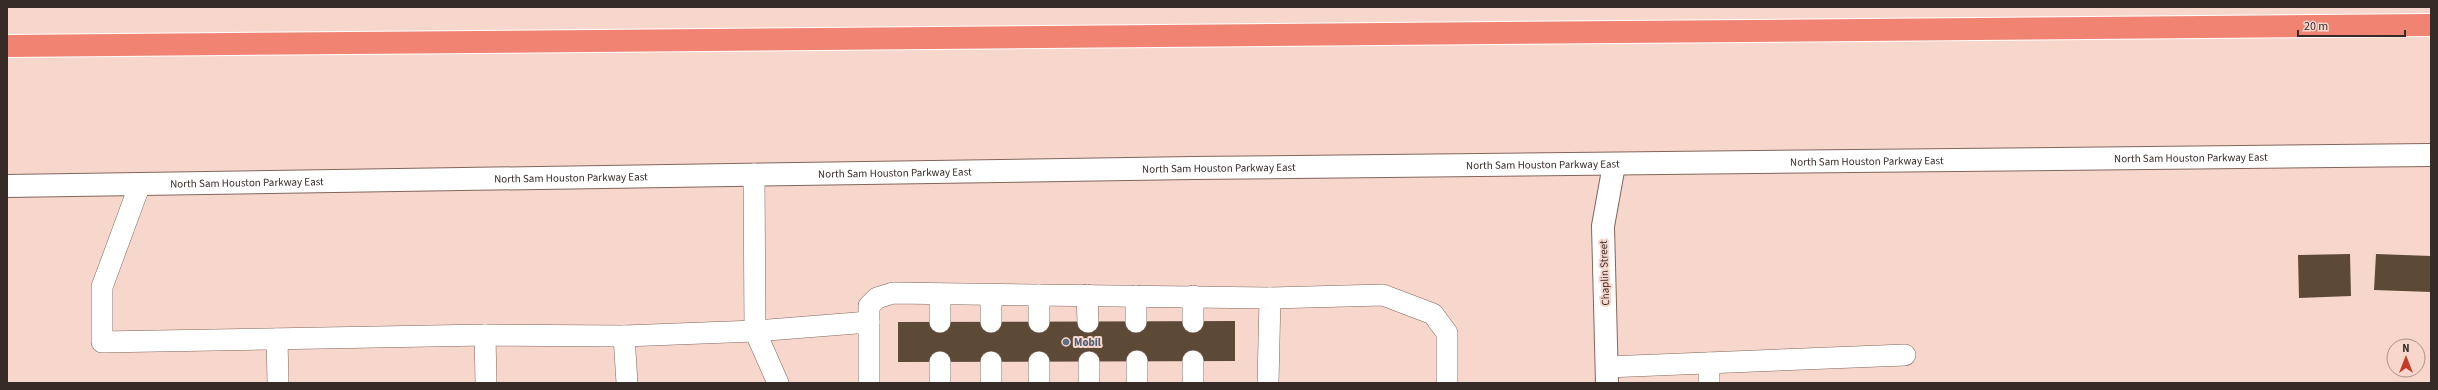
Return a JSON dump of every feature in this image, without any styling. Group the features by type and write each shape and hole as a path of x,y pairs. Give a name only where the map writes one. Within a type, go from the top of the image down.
{"highway":[{"path":"7,46 2431,25"}],"main road":[{"name":"North Sam Houston Parkway East","path":"7,186 754,174 2431,155"},
{"name":"Chaplin Street","path":"1607,375 1603,226 1614,165"}],"lane":[{"path":"754,174 755,331 778,383"},
{"path":"140,184 102,287 102,342 485,335 624,336 755,331 869,322"},
{"path":"869,383 869,306 877,298 893,293 1270,298 1383,294 1433,314 1447,333 1447,383"},
{"path":"940,294 940,322"},
{"path":"991,294 991,322"},
{"path":"1039,294 1039,322"},
{"path":"1087,295 1088,322"},
{"path":"1136,296 1136,322"},
{"path":"1193,296 1193,322"},
{"path":"1268,383 1270,298"},
{"path":"485,335 486,383"},
{"path":"624,336 627,383"},
{"path":"277,339 278,383"},
{"path":"1607,375 1709,373 1905,355"},
{"path":"1137,361 1137,383"},
{"path":"1193,361 1193,383"},
{"path":"940,362 940,383"},
{"path":"991,362 991,383"},
{"path":"1039,362 1039,383"},
{"path":"1089,362 1089,383"}],"building":[{"path":"2350,254 2351,296 2299,298 2298,255"},
{"path":"2376,254 2431,256 2431,292 2374,290"},
{"name":"Mobil","path":"1235,321 1235,361 898,362 898,322"}],"place":[{"name":"Mobil","path":"1066,342"}]}
